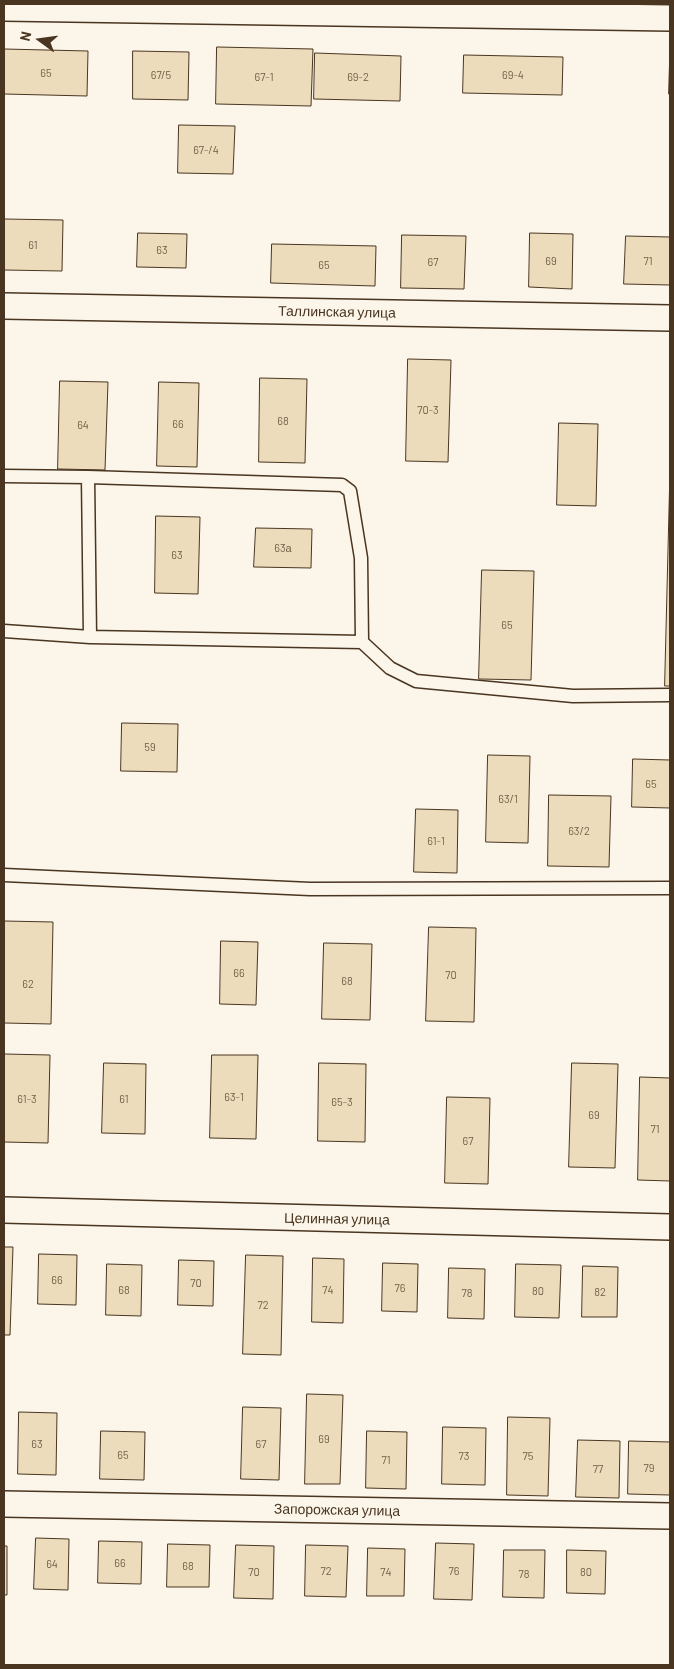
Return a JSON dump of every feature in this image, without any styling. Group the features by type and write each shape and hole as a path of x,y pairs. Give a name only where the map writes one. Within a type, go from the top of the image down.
{"street":[{"path":"4,8 670,18"},
{"name":"Таллинская улица","path":"4,306 670,318"},
{"name":"Целинная улица","path":"4,1210 670,1227"},
{"name":"Запорожская улица","path":"4,1504 670,1516"}],"lane":[{"path":"4,476 342,485 350,491 361,558 362,642"},
{"path":"88,477 90,637"},
{"path":"4,631 90,637 362,642 390,668 416,681 573,696 670,695"},
{"path":"4,875 310,889 670,888"}],"building":[{"path":"217,47 313,49 311,106 216,104"},
{"path":"4,49 88,51 87,96 4,94"},
{"path":"670,49 670,94 669,94"},
{"path":"133,51 189,52 188,100 133,99"},
{"path":"315,53 401,56 400,101 314,99"},
{"path":"464,55 563,57 562,95 463,93"},
{"path":"179,125 235,126 233,174 178,173"},
{"path":"4,219 63,220 62,271 4,270"},
{"path":"138,233 187,234 186,268 137,267"},
{"path":"530,233 573,234 572,289 529,287"},
{"path":"402,235 466,236 464,289 401,288"},
{"path":"626,236 670,237 670,285 624,284"},
{"path":"272,244 376,246 375,286 271,283"},
{"path":"408,359 451,360 448,462 406,461"},
{"path":"260,378 307,379 305,463 259,462"},
{"path":"60,381 108,382 105,470 58,469"},
{"path":"159,382 199,383 197,467 157,466"},
{"path":"559,423 598,424 596,506 557,505"},
{"path":"670,470 670,686 665,686"},
{"path":"156,516 200,517 198,594 155,593"},
{"path":"256,528 312,529 311,568 254,567"},
{"path":"482,570 534,571 531,680 479,679"},
{"path":"122,723 178,724 177,772 121,771"},
{"path":"488,755 530,756 528,843 486,842"},
{"path":"633,759 670,760 670,808 632,807"},
{"path":"549,795 611,796 609,867 548,866"},
{"path":"416,809 458,810 457,873 414,872"},
{"path":"4,921 53,922 51,1024 4,1023"},
{"path":"429,927 476,928 474,1022 426,1021"},
{"path":"221,941 258,942 256,1005 220,1004"},
{"path":"324,943 372,944 370,1020 322,1019"},
{"path":"4,1054 50,1055 48,1143 4,1142"},
{"path":"212,1055 258,1055 256,1139 210,1138"},
{"path":"104,1063 146,1064 145,1134 102,1133"},
{"path":"319,1063 366,1064 365,1142 318,1141"},
{"path":"572,1063 618,1064 615,1168 569,1167"},
{"path":"640,1077 670,1078 670,1181 638,1180"},
{"path":"447,1097 490,1098 488,1184 445,1183"},
{"path":"4,1247 13,1247 10,1335 4,1335"},
{"path":"39,1254 77,1255 76,1305 38,1304"},
{"path":"246,1255 283,1256 281,1355 243,1354"},
{"path":"313,1258 344,1259 343,1323 312,1322"},
{"path":"179,1260 214,1261 213,1306 178,1305"},
{"path":"383,1263 418,1264 417,1312 382,1311"},
{"path":"107,1264 142,1265 141,1316 106,1315"},
{"path":"516,1264 561,1265 559,1318 515,1317"},
{"path":"583,1266 618,1267 617,1317 582,1317"},
{"path":"449,1268 485,1269 484,1319 448,1318"},
{"path":"307,1394 343,1395 340,1484 305,1484"},
{"path":"243,1407 281,1408 279,1480 241,1479"},
{"path":"19,1412 57,1413 56,1475 18,1474"},
{"path":"508,1417 550,1418 548,1496 507,1495"},
{"path":"443,1427 486,1428 485,1485 442,1484"},
{"path":"101,1431 145,1432 144,1480 100,1479"},
{"path":"367,1431 407,1432 406,1489 366,1488"},
{"path":"578,1440 620,1441 619,1498 576,1497"},
{"path":"629,1441 670,1442 670,1495 628,1494"},
{"path":"36,1538 69,1539 68,1590 34,1589"},
{"path":"99,1541 142,1542 141,1584 98,1583"},
{"path":"436,1543 474,1544 472,1600 434,1599"},
{"path":"168,1544 210,1545 209,1587 167,1587"},
{"path":"236,1545 274,1546 273,1599 234,1598"},
{"path":"306,1545 348,1546 346,1597 305,1596"},
{"path":"4,1546 7,1546 7,1595 4,1595"},
{"path":"368,1548 405,1549 404,1596 367,1596"},
{"path":"504,1550 545,1550 544,1598 503,1597"},
{"path":"567,1550 606,1551 605,1594 567,1593"}]}
